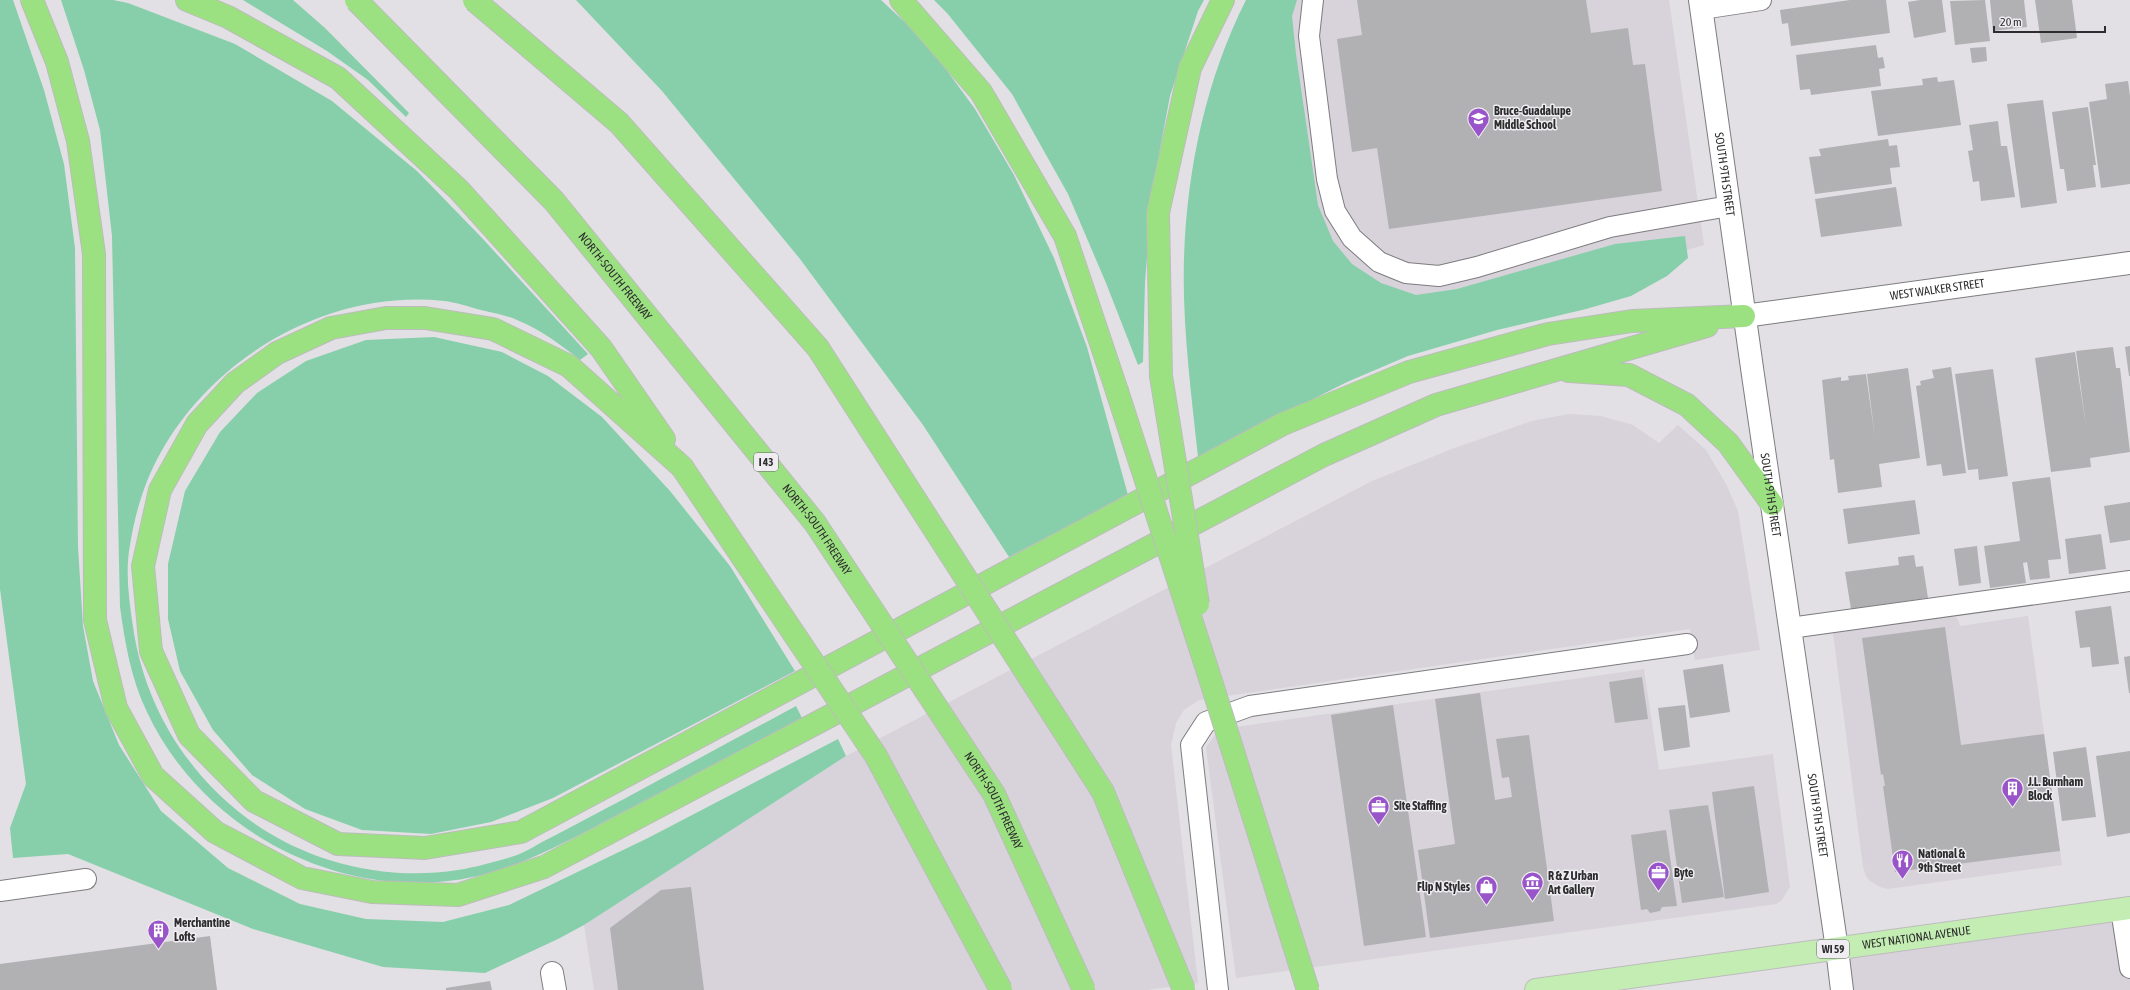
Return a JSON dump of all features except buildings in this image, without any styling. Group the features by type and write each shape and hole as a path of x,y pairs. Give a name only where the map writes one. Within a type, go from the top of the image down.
{"highway":[{"path":"32,0 57,62 78,141 94,254 95,620 116,708 153,776 215,832 302,878 372,892 458,894 544,867 1324,455 1436,405 1744,316"},
{"path":"186,0 228,17 338,78 453,185 601,348 876,756 1001,990"},
{"name":"NORTH-SOUTH FREEWAY","path":"356,0 554,201 815,523 994,794 1084,990"},
{"path":"474,0 619,123 818,348 1103,792 1184,990"},
{"path":"901,0 981,92 1065,236 1209,675 1308,990"},
{"path":"1209,675 1161,376 1158,213 1190,68 1223,0"},
{"path":"682,467 569,366 493,329 425,318 386,318 331,328 277,353 235,384 197,424 171,470 160,490 143,566 151,651 189,735 254,801 338,844 425,848 521,832 1283,424 1409,372 1548,334 1632,321 1744,316"},
{"path":"1554,370 1630,375 1687,405 1728,443 1772,504"}],"main road":[{"name":"WEST NATIONAL AVENUE","path":"1536,990 2126,909"}],"street":[{"name":"SOUTH 9TH STREET","path":"1701,4 1744,316 1842,990"},
{"name":"WEST WALKER STREET","path":"1744,316 2130,263"}],"lane":[{"path":"1313,0 1309,36 1327,179 1335,212 1352,238 1379,262 1406,273 1439,276 1477,267 1610,227 1729,206"},
{"path":"1701,4 1761,0"},
{"path":"1790,628 2130,581"},
{"path":"1218,990 1191,745 1206,722 1250,706 1687,644"},
{"path":"0,890 86,879"},
{"path":"2126,909 2130,968"}],"shaded area":[{"name":"Bruce-Guadalupe Middle School","path":"1274,0 1669,0 1704,245 1361,343 1293,307"},
{"path":"1569,414 1601,416 1633,425 1659,443 1678,425 1706,450 1726,484 1738,511 1760,650 1695,660 1690,629 1199,700 1184,710 1176,723 1171,745 1198,983 1147,990 594,990 584,925 846,756 1372,481 1452,449 1532,421"},
{"path":"2028,616 2062,865 1888,889 1880,887 1870,881 1866,876 1863,867 1833,633 1953,617 1957,618 1960,626"},
{"path":"1644,669 1659,770 1773,754 1790,887 1781,901 1776,904 1236,978 1206,747 1215,735 1235,727"},
{"path":"2130,908 2130,990 1842,990 1837,949"}],"green space":[{"path":"0,0 13,0 44,90 64,164 75,248 78,547 83,626 93,681 119,745 161,811 228,868 300,904 366,919 443,922 509,905 648,838 838,739 846,756 584,925 558,939 485,973 383,967 253,929 68,854 13,858 10,828 26,784 0,589"},
{"path":"61,0 113,0 128,3 235,44 332,101 417,171 483,239 588,354 580,360 550,338 513,318 453,302 402,300 360,306 319,318 281,335 245,358 213,385 184,417 155,463 141,497 132,533 129,555 129,596 138,654 146,681 156,706 168,730 183,752 218,794 239,812 263,829 288,843 315,855 342,864 371,870 400,873 429,873 458,870 495,862 517,855 796,706 802,718 689,778 538,855 486,874 435,882 385,881 335,871 288,853 244,827 206,795 173,756 147,712 141,699 129,661 124,634 120,607 112,236 100,130 84,70"},
{"path":"243,0 293,0 325,28 409,113 406,117 368,80 327,51"},
{"path":"576,0 881,0 926,42 975,109 1014,175 1054,258 1087,347 1128,495 1009,557 923,425 800,259 662,91"},
{"path":"934,0 1204,0 1198,11 1170,96 1152,192 1145,283 1143,362 1138,365 1106,283 1068,194 1012,94 947,13"},
{"path":"1246,0 1297,0 1292,16 1296,54 1318,205 1333,241 1352,264 1381,283 1416,295 1457,289 1615,244 1685,236 1688,258 1667,276 1631,296 1586,309 1497,330 1408,356 1347,382 1198,457 1184,308 1184,258 1189,191 1201,125 1210,93 1232,30"},
{"path":"434,337 502,352 548,376 602,417 670,491 730,566 795,671 553,798 491,822 431,834 362,830 305,809 252,775 213,730 180,671 168,619 168,564 185,491 220,432 257,393 306,361 366,340"}],"place":[{"name":"Bruce-Guadalupe Middle School","path":"1479,138"},
{"name":"J.L. Burnham Block","path":"2012,808"},
{"name":"Site Staffing","path":"1379,826"},
{"name":"National & 9th Street","path":"1903,880"},
{"name":"Byte","path":"1658,892"},
{"name":"R & Z Urban Art Gallery","path":"1533,902"},
{"name":"Flip N Styles","path":"1486,906"},
{"name":"Merchantine Lofts","path":"158,950"}]}
